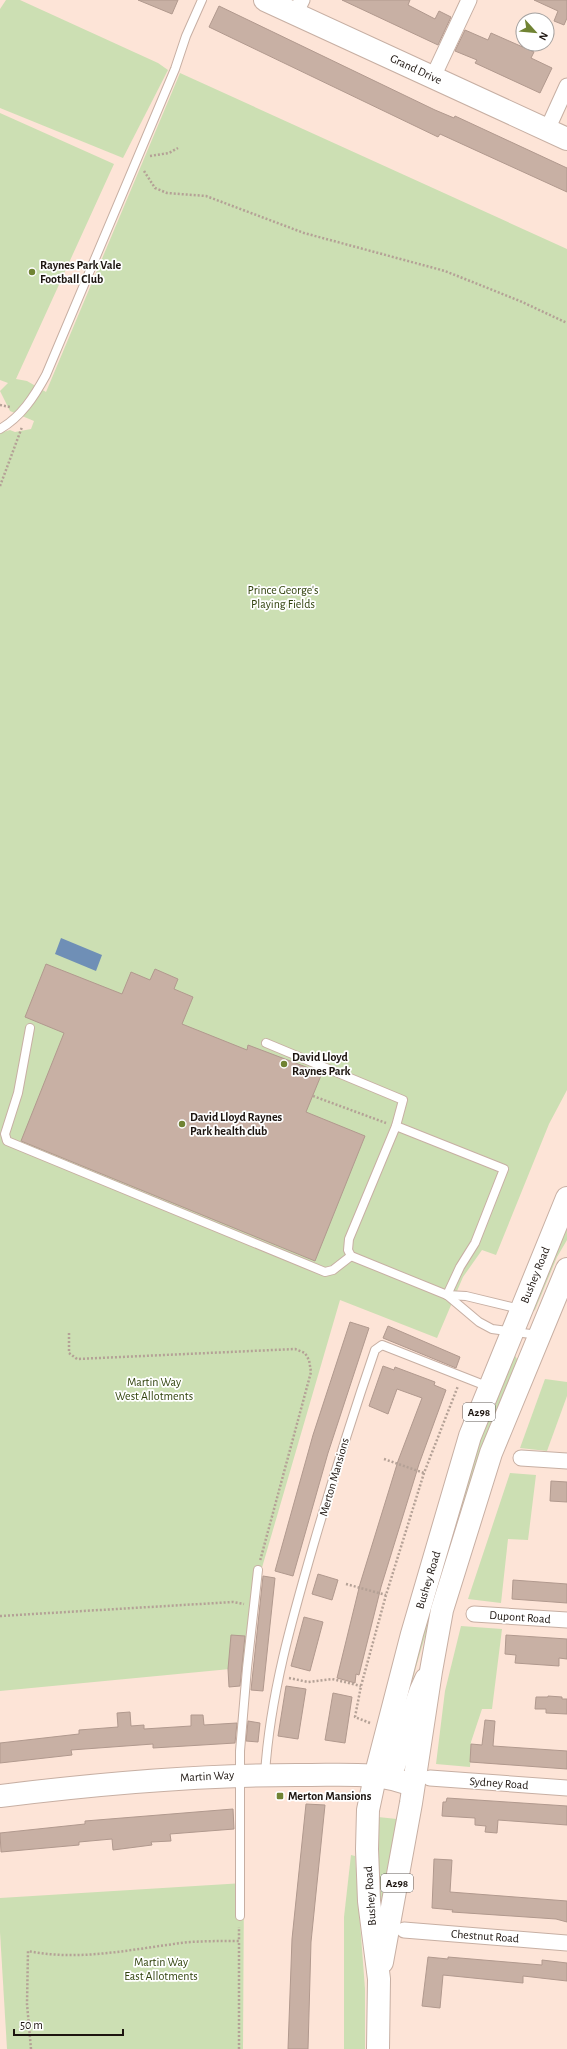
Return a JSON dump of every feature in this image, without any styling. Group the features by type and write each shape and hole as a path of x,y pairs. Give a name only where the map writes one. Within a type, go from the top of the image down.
{"main road":[{"name":"Grand Drive","path":"265,0 299,7 434,77 567,140"},
{"name":"Bushey Road","path":"378,2049 379,1979 369,1900 367,1849 368,1810 379,1777 412,1634 470,1436 567,1198"},
{"name":"Bushey Road","path":"379,1979 422,1782 431,1671 442,1610 490,1453 567,1269"},
{"name":"Bushey Road","path":"379,1777 394,1766 421,1690 431,1671"},
{"name":"Martin Way","path":"0,1796 82,1785 163,1778 265,1774 379,1777 422,1782"}],"street":[{"path":"434,77 469,0"},
{"path":"547,130 567,86"},
{"path":"521,1458 567,1461"},
{"name":"Dupont Road","path":"474,1614 567,1620"},
{"name":"Sydney Road","path":"422,1782 567,1788"},
{"name":"Chestnut Road","path":"404,1930 567,1943"}],"lane":[{"path":"0,429 14,421 46,375 175,69 186,36 202,0"},
{"path":"30,1028 18,1093 5,1134 7,1141 325,1272 333,1270 351,1256"},
{"path":"266,1043 403,1100 396,1126 355,1221 349,1239 348,1250 351,1256 447,1294 466,1296 521,1309"},
{"path":"396,1126 504,1169 475,1243 460,1266 447,1294"},
{"path":"447,1294 479,1322 492,1329 540,1336"},
{"name":"Merton Mansions","path":"265,1774 278,1675 351,1418 375,1350 382,1345 489,1387"},
{"path":"240,1916 240,1775 247,1668 258,1570"}],"path":[{"path":"142,146 144,154 152,157 170,154 178,148"},
{"path":"136,159 155,188 167,193 206,196 304,233 445,270 520,301 567,323"},
{"path":"0,486 20,435 26,405"},
{"path":"312,1096 396,1126"},
{"path":"69,1332 69,1353 77,1358 295,1349 305,1353 309,1360 311,1372 258,1570"},
{"path":"371,1723 355,1717 361,1686 386,1595 424,1473 462,1376"},
{"path":"384,1458 424,1473"},
{"path":"346,1584 386,1595"},
{"path":"0,1616 233,1602 254,1605"},
{"path":"278,1675 308,1682 332,1679 361,1686"},
{"path":"239,2049 240,1916"},
{"path":"31,2049 27,2004 28,1952 50,1956 78,1955 145,1949 190,1942 239,1941"}],"green space":[{"path":"6,0 20,0 158,63 168,70 123,158 0,108 0,9"},
{"path":"180,73 567,249 567,1090 549,1124 496,1255 482,1250 463,1277 437,1338 340,1300 261,1571 251,1667 0,1691 0,433 10,430 15,432 31,429 34,421 10,411 0,391 8,383 0,380 0,113 114,164 16,379 27,381 46,392"},
{"path":"567,1218 567,1240 557,1257 535,1310 530,1314"},
{"path":"513,1352 518,1361 453,1541 416,1667 396,1745 413,1664 476,1450"},
{"path":"545,1379 567,1382 567,1396 547,1451 520,1448"},
{"path":"510,1473 536,1475 528,1540 508,1539 501,1603 468,1599"},
{"path":"461,1626 502,1629 492,1709 482,1709 471,1742 470,1767 436,1764 445,1691"},
{"path":"378,1817 397,1819 382,1910 377,1909"},
{"path":"351,1855 355,1856 365,1989 365,2049 344,2049 344,1917"},
{"name":"Martin Way East Allotments","path":"244,1883 243,2049 7,2049 0,1932 0,1898"}],"water":[{"path":"61,938 102,955 96,971 55,954"}],"building":[{"path":"138,0 178,0 172,14"},
{"path":"342,0 410,0 408,5 435,19 439,11 451,17 438,45"},
{"path":"534,0 567,0 567,18 564,25 555,21 558,11"},
{"path":"219,6 435,110 454,118 455,116 567,168 567,192 440,134 438,137 209,27"},
{"path":"465,30 488,40 491,33 515,44 515,52 534,52 531,58 552,68 540,93 475,63 477,60 455,51"},
{"name":"David Lloyd Raynes Park health club","path":"46,964 122,994 131,972 150,980 155,969 178,979 174,989 193,997 182,1024 247,1050 248,1045 322,1073 306,1112 365,1136 315,1261 21,1141 64,1033 25,1017"},
{"path":"350,1322 369,1328 328,1453 293,1576 275,1571 313,1435"},
{"path":"388,1326 460,1357 456,1368 383,1338"},
{"path":"383,1366 394,1370 395,1367 435,1382 434,1385 446,1390 419,1464 381,1587 359,1675 356,1674 355,1683 337,1678 360,1584 398,1461 422,1398 397,1389 388,1414 369,1406"},
{"path":"551,1481 567,1482 567,1502 550,1501"},
{"path":"318,1574 338,1580 332,1600 312,1594"},
{"path":"263,1576 275,1578 263,1691 251,1690"},
{"path":"513,1580 567,1584 567,1603 512,1599"},
{"path":"304,1617 323,1622 310,1671 291,1666"},
{"path":"231,1635 245,1636 240,1686 229,1687 228,1669"},
{"path":"506,1635 567,1639 567,1659 559,1658 559,1666 515,1663 516,1655 505,1654"},
{"path":"286,1686 306,1689 298,1739 278,1736"},
{"path":"333,1693 352,1697 345,1743 325,1740"},
{"path":"548,1696 567,1699 567,1714 546,1713 546,1709 535,1709 536,1697"},
{"path":"130,1712 131,1726 144,1725 144,1729 191,1726 191,1715 203,1715 204,1725 237,1723 235,1743 153,1748 153,1744 71,1750 72,1755 0,1763 0,1743 79,1734 79,1730 118,1727 117,1713"},
{"path":"485,1720 495,1721 493,1746 567,1751 567,1769 470,1762 471,1744 482,1745"},
{"path":"248,1721 260,1723 258,1742 246,1741"},
{"path":"447,1798 567,1806 567,1825 498,1820 497,1833 485,1832 486,1826 475,1825 475,1818 442,1816 443,1802 446,1802"},
{"path":"306,1804 325,1805 311,1942 308,2049 288,2049 292,1939"},
{"path":"233,1809 234,1829 170,1834 171,1841 151,1842 152,1845 113,1850 112,1839 79,1842 79,1845 1,1852 0,1833 85,1824 85,1821"},
{"path":"434,1859 452,1860 450,1892 567,1901 567,1922 556,1919 452,1912 453,1910 432,1908"},
{"path":"428,1957 448,1959 448,1957 542,1965 542,1960 567,1963 567,1981 523,1976 523,1983 443,1975 440,2008 422,2006"}],"place":[{"name":"Raynes Park Vale Football Club","path":"32,272"},
{"name":"David Lloyd Raynes Park","path":"284,1064"},
{"name":"David Lloyd Raynes Park health club","path":"182,1124"},
{"name":"Merton Mansions","path":"280,1796"}],"park label":[{"name":"Prince George's Playing Fields","path":"283,597"},
{"name":"Martin Way West Allotments","path":"154,1389"}]}
